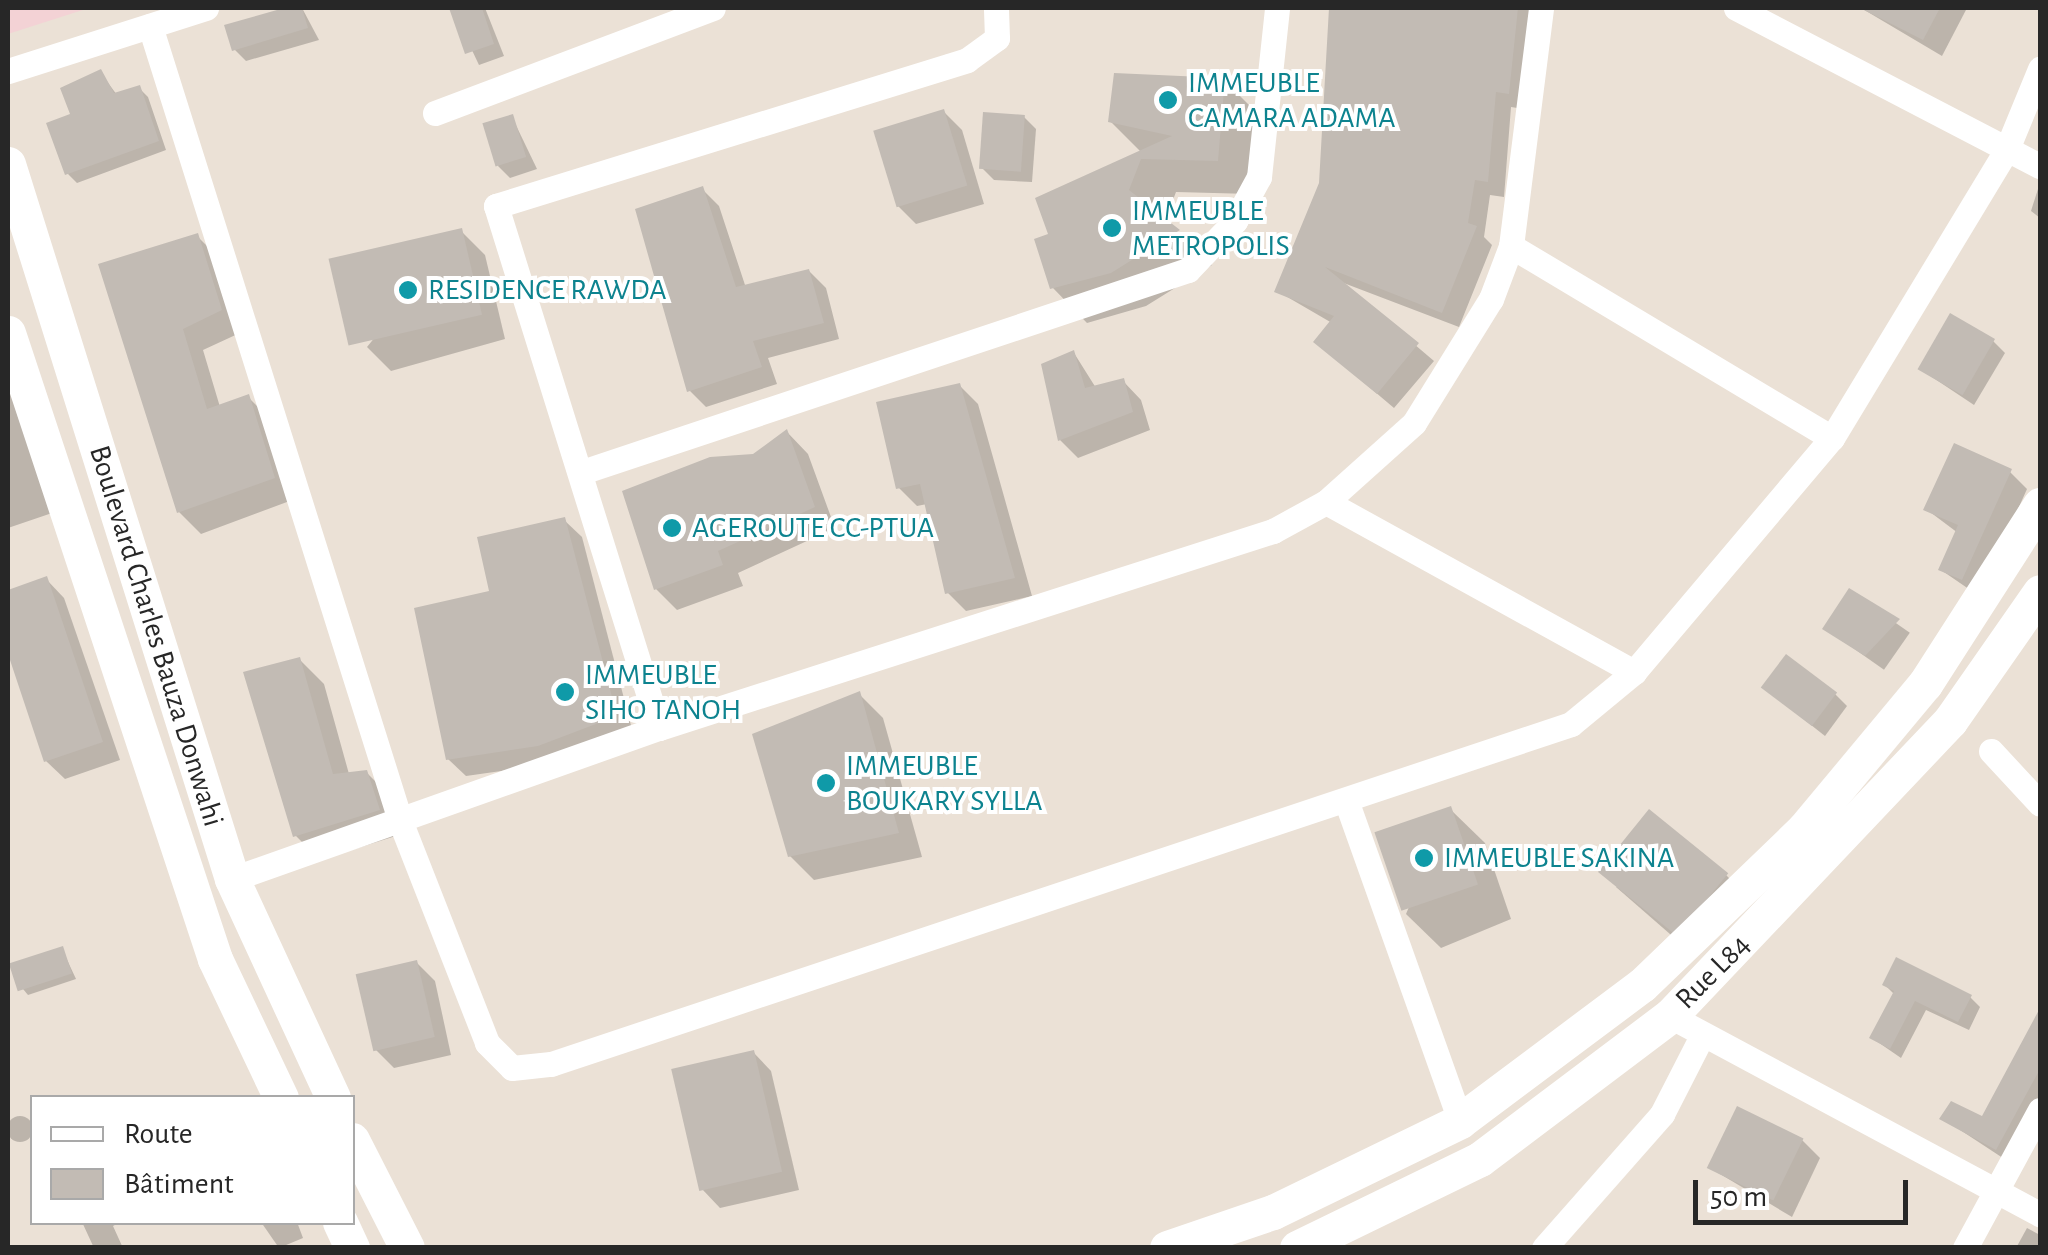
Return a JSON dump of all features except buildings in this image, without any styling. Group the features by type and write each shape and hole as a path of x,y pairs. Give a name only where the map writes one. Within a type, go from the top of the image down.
{"main road":[{"name":"Boulevard Charles Bauza Donwahi","path":"8,164 232,879 332,1095"},
{"name":"Boulevard Charles Bauza Donwahi","path":"8,333 214,959 280,1095"},
{"path":"1167,1248 1273,1212 1460,1121 1642,985 1804,830 1925,684 2040,504"},
{"name":"Rue L84","path":"1297,1248 1480,1159 1670,1016 1950,720 2040,592"},
{"path":"355,1146 407,1248"},
{"path":"341,1225 352,1248"}],"street":[{"path":"8,71 206,8"},
{"path":"435,113 713,8"},
{"path":"659,728 496,206 967,60 997,38 996,8"},
{"path":"582,472 1188,270 1235,221 1259,176 1276,8"},
{"path":"232,879 401,823 659,728 1274,531 1326,502 1414,423 1492,299 1510,246 1541,8"},
{"path":"1736,8 2040,166"},
{"path":"150,26 401,823 487,1044 512,1068 551,1064 1346,803 1570,724 1634,672 1832,438 2007,148 2040,69"},
{"path":"1510,246 1832,438"},
{"path":"1326,502 1634,672"},
{"path":"1991,751 2040,804"},
{"path":"1346,803 1460,1121"},
{"path":"1670,1016 2040,1214"},
{"path":"1544,1248 1662,1114 1702,1036"},
{"path":"1965,1248 2040,1110"}],"shaded area":[{"path":"8,8 89,8 8,34"}],"place":[{"name":"IMMEUBLE CAMARA ADAMA","path":"1168,100"},
{"name":"IMMEUBLE METROPOLIS","path":"1112,228"},
{"name":"RESIDENCE RAWDA","path":"408,290"},
{"name":"AGEROUTE CC-PTUA","path":"672,528"},
{"name":"IMMEUBLE SIHO TANOH","path":"565,692"},
{"name":"IMMEUBLE BOUKARY SYLLA","path":"826,783"},
{"name":"IMMEUBLE SAKINA","path":"1424,858"}]}
